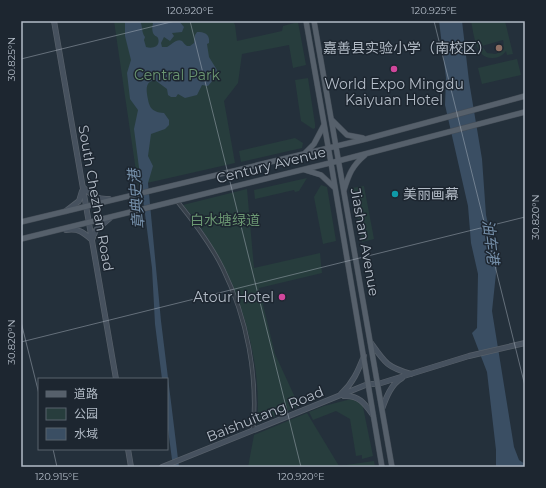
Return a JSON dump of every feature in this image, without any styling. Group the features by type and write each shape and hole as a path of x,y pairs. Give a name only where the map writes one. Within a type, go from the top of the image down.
{"main road":[{"name":"Jiashan Avenue","path":"306,21 336,188 382,467"},
{"name":"Jiashan Avenue","path":"314,21 392,467"},
{"name":"Century Avenue","path":"21,222 366,139 525,96"},
{"name":"Century Avenue","path":"21,239 331,163 525,112"},
{"path":"331,120 346,135 366,139"},
{"path":"305,153 314,144 324,124"},
{"path":"344,191 348,176 354,165 366,154"},
{"path":"302,170 321,174 336,188"}],"street":[{"name":"South Chezhan Road","path":"54,21 116,378"},
{"path":"66,211 79,201 83,188 93,196 99,198 120,198"},
{"path":"177,201 209,245 223,270 236,300 251,354 255,411 254,430"},
{"path":"55,231 77,229 92,240 96,230 112,217"},
{"path":"371,343 386,363 395,369 411,374"},
{"path":"382,409 393,386 399,380 411,374 468,356 525,343"},
{"path":"339,396 352,383 359,371 364,356"},
{"name":"Baishuitang Road","path":"162,467 368,384 378,384 411,374"},
{"path":"339,396 351,395 361,400 373,415"},
{"path":"128,450 131,467"}],"green space":[{"name":"Central Park","path":"114,21 233,21 237,41 282,31 283,26 298,22 306,65 293,68 289,45 242,54 238,83 224,101 235,163 138,185"},
{"path":"471,21 505,21 513,54 507,55 506,51 501,56 493,58 482,54 476,45","holes":["503,40 504,44 500,51 496,54 487,53 482,46"]},
{"path":"517,59 521,75 482,84 478,68"},
{"path":"308,78 315,124 315,128 313,129 301,121 295,80"},
{"path":"295,138 303,143 302,148 241,162 239,151"},
{"path":"307,178 299,191 295,192 294,190 255,199 254,190"},
{"path":"321,185 327,187 336,241 323,244 314,197"},
{"path":"364,186 374,239 362,242 352,188"},
{"name":"白水塘绿道","path":"247,189 254,268 320,253 322,273 259,288 275,354 299,406 257,424 258,399 256,373 252,347 245,321 226,271 214,248 183,205"},
{"path":"351,399 360,403 363,407 373,456 362,459 362,455 356,456 350,419 336,411 313,420 309,412 324,406"},
{"path":"307,413 339,466 374,461 375,467 248,467 254,435"}],"water":[{"path":"124,21 140,21 145,37 144,40 146,47 148,48 155,47 159,41 153,33 153,23 150,21 179,21 184,27 182,32 172,33 174,36 170,41 164,37 161,43 162,47 167,47 180,40 185,45 190,46 194,43 197,32 205,33 209,37 209,43 207,44 209,57 217,70 214,79 208,86 202,85 197,95 185,98 178,94 176,97 171,97 168,95 167,89 155,80 149,83 147,89 151,108 164,113 169,120 169,125 165,129 151,134 148,156 153,166 148,183 161,321 179,467 173,467 168,430 168,378 162,378 155,324 152,268 134,129 138,110 130,99 127,73 131,60 125,36"},
{"name":"油车港","path":"439,21 462,21 469,81 482,159 486,215 497,264 492,311 514,447 519,460 525,464 525,467 496,467 496,450 487,372 472,333 477,328 478,274 471,243 468,206 445,105 446,78"}],"place":[{"name":"嘉善县实验小学（南校区）","path":"499,48"},
{"name":"World Expo Mingdu Kaiyuan Hotel","path":"394,69"},
{"name":"美丽画幕","path":"395,194"},
{"name":"Atour Hotel","path":"282,297"}],"water label":[{"name":"章典史港","path":"136,199"}]}
